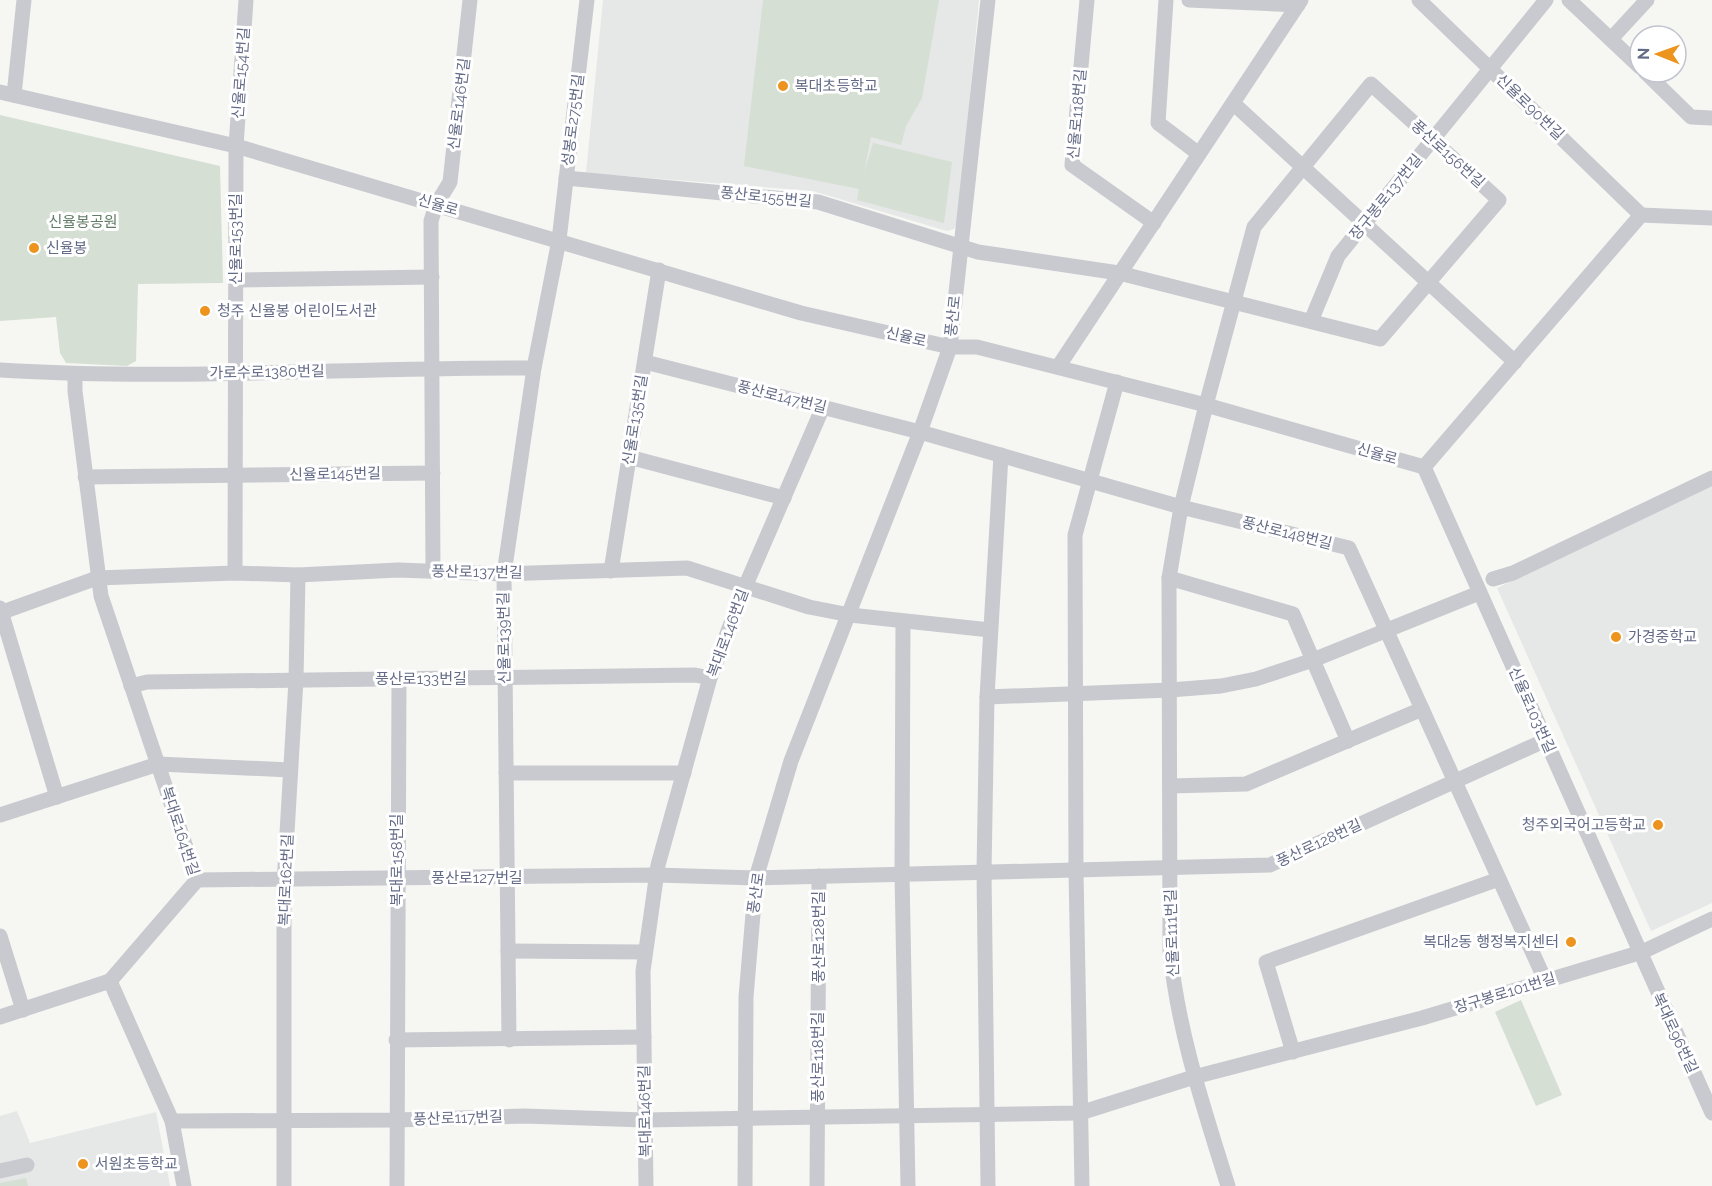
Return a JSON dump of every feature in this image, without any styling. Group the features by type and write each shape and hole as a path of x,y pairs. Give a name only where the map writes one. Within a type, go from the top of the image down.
{"street":[{"path":"7,94 24,0"},
{"name":"신율로154번길","path":"236,146 246,0"},
{"name":"신율로146번길","path":"436,205 450,182 470,0"},
{"name":"성봉로275번길","path":"559,240 587,0"},
{"name":"풍산로","path":"745,1186 746,997 756,878 791,761 850,615 950,347 988,0"},
{"name":"신율로118번길","path":"1087,0 1072,165 1154,223"},
{"path":"1166,0 1158,123 1199,154"},
{"path":"1189,0 1300,3"},
{"name":"신율로90번길","path":"1419,0 1641,215"},
{"name":"장구봉로137번길","path":"1311,321 1338,256 1489,67 1546,0"},
{"path":"1569,0 1628,55"},
{"path":"1611,39 1647,0"},
{"path":"1058,367 1300,3"},
{"name":"풍산로156번길","path":"960,248 1119,273 1233,302 1311,321 1380,339 1499,200 1371,84 1254,227 1233,302"},
{"path":"1657,84 1691,117 1712,118"},
{"name":"신율로","path":"7,94 236,146 801,313 950,347 977,347 1058,367 1206,405 1424,467"},
{"path":"1233,103 1515,362"},
{"name":"신율로153번길","path":"235,573 236,146"},
{"name":"풍산로155번길","path":"566,178 818,202 960,248"},
{"path":"433,571 434,367 431,221 436,205"},
{"path":"1424,467 1641,215 1712,218"},
{"name":"신율로139번길","path":"510,1040 504,574 534,368 559,240"},
{"name":"신율로135번길","path":"611,571 659,270"},
{"path":"236,280 432,277"},
{"name":"신율로111번길","path":"1228,1186 1194,1077 1174,989 1170,951 1169,578 1181,507 1233,302"},
{"name":"풍산로147번길","path":"645,362 920,432"},
{"name":"가로수로1380번길","path":"0,370 75,375 434,367 534,368"},
{"name":"복대로164번길","path":"75,375 97,578 197,880 110,981"},
{"path":"1082,1186 1076,871 1075,535 1117,382"},
{"name":"복대로146번길","path":"646,1186 645,952 656,875 710,678 745,587 823,407"},
{"name":"풍산로148번길","path":"920,432 1181,507 1349,548 1545,980"},
{"path":"988,1186 984,872 987,697 1001,455"},
{"path":"629,457 784,498"},
{"name":"신율로103번길","path":"1424,467 1638,953"},
{"name":"신율로145번길","path":"236,476 434,473"},
{"path":"85,477 236,476"},
{"path":"1493,579 1513,573 1712,478"},
{"name":"풍산로137번길","path":"0,613 97,578 235,573 298,575 398,570 504,574 687,568 810,607 850,615"},
{"name":"복대로162번길","path":"284,1186 284,880 296,680 298,575"},
{"path":"1169,578 1293,614 1348,741"},
{"path":"987,697 1075,691 1170,690 1221,686 1256,679 1312,660 1479,593"},
{"path":"0,608 57,797"},
{"path":"850,615 990,630"},
{"path":"903,622 902,874 908,1186"},
{"name":"풍산로133번길","path":"131,686 147,682 695,675 710,678"},
{"name":"복대로158번길","path":"397,1186 399,680"},
{"path":"1170,786 1246,784 1422,709"},
{"name":"풍산로128번길","path":"756,878 1270,865 1546,740"},
{"path":"0,815 158,764 290,770"},
{"path":"506,773 684,773"},
{"name":"풍산로127번길","path":"197,880 507,879 656,875 756,878"},
{"name":"풍산로128번길","path":"818,997 819,876"},
{"path":"1293,1052 1266,962 1499,879"},
{"name":"장구봉로101번길","path":"1194,1077 1422,1018 1638,953 1712,919"},
{"path":"0,936 23,1010"},
{"path":"508,951 645,952"},
{"name":"복대로96번길","path":"1638,953 1712,1113"},
{"path":"0,1017 110,981 172,1121 184,1186"},
{"name":"풍산로118번길","path":"817,1186 818,997"},
{"path":"396,1040 644,1037"},
{"name":"풍산로118번길","path":"744,1116 987,1116 1080,1113 1194,1077"},
{"name":"풍산로117번길","path":"172,1121 396,1120 524,1116 644,1120 744,1116"},
{"path":"0,1171 27,1166"}],"shaded area":[{"name":"복대초등학교","path":"603,0 979,0 958,223 954,229 947,231 813,191 586,173"},
{"name":"가경중학교","path":"1712,486 1712,903 1651,931 1497,588"},
{"name":"서원초등학교","path":"17,1111 30,1143 156,1112 170,1186 0,1186 0,1116"}],"green space":[{"path":"763,0 939,0 922,98 906,126 901,145 871,137 864,172 873,143 952,162 944,223 857,200 859,189 744,166"},
{"name":"신율봉공원","path":"0,115 220,166 223,283 138,284 136,361 127,366 66,363 60,353 56,317 0,321"},
{"path":"1521,1000 1562,1095 1536,1106 1495,1012"},
{"path":"26,1178 28,1186 0,1186 0,1183"}],"place":[{"name":"복대초등학교","path":"783,86"},
{"name":"신율봉","path":"34,248"},
{"name":"청주 신율봉 어린이도서관","path":"205,311"},
{"name":"가경중학교","path":"1616,637"},
{"name":"청주외국어고등학교","path":"1658,825"},
{"name":"복대2동 행정복지센터","path":"1571,942"},
{"name":"서원초등학교","path":"83,1164"}]}
